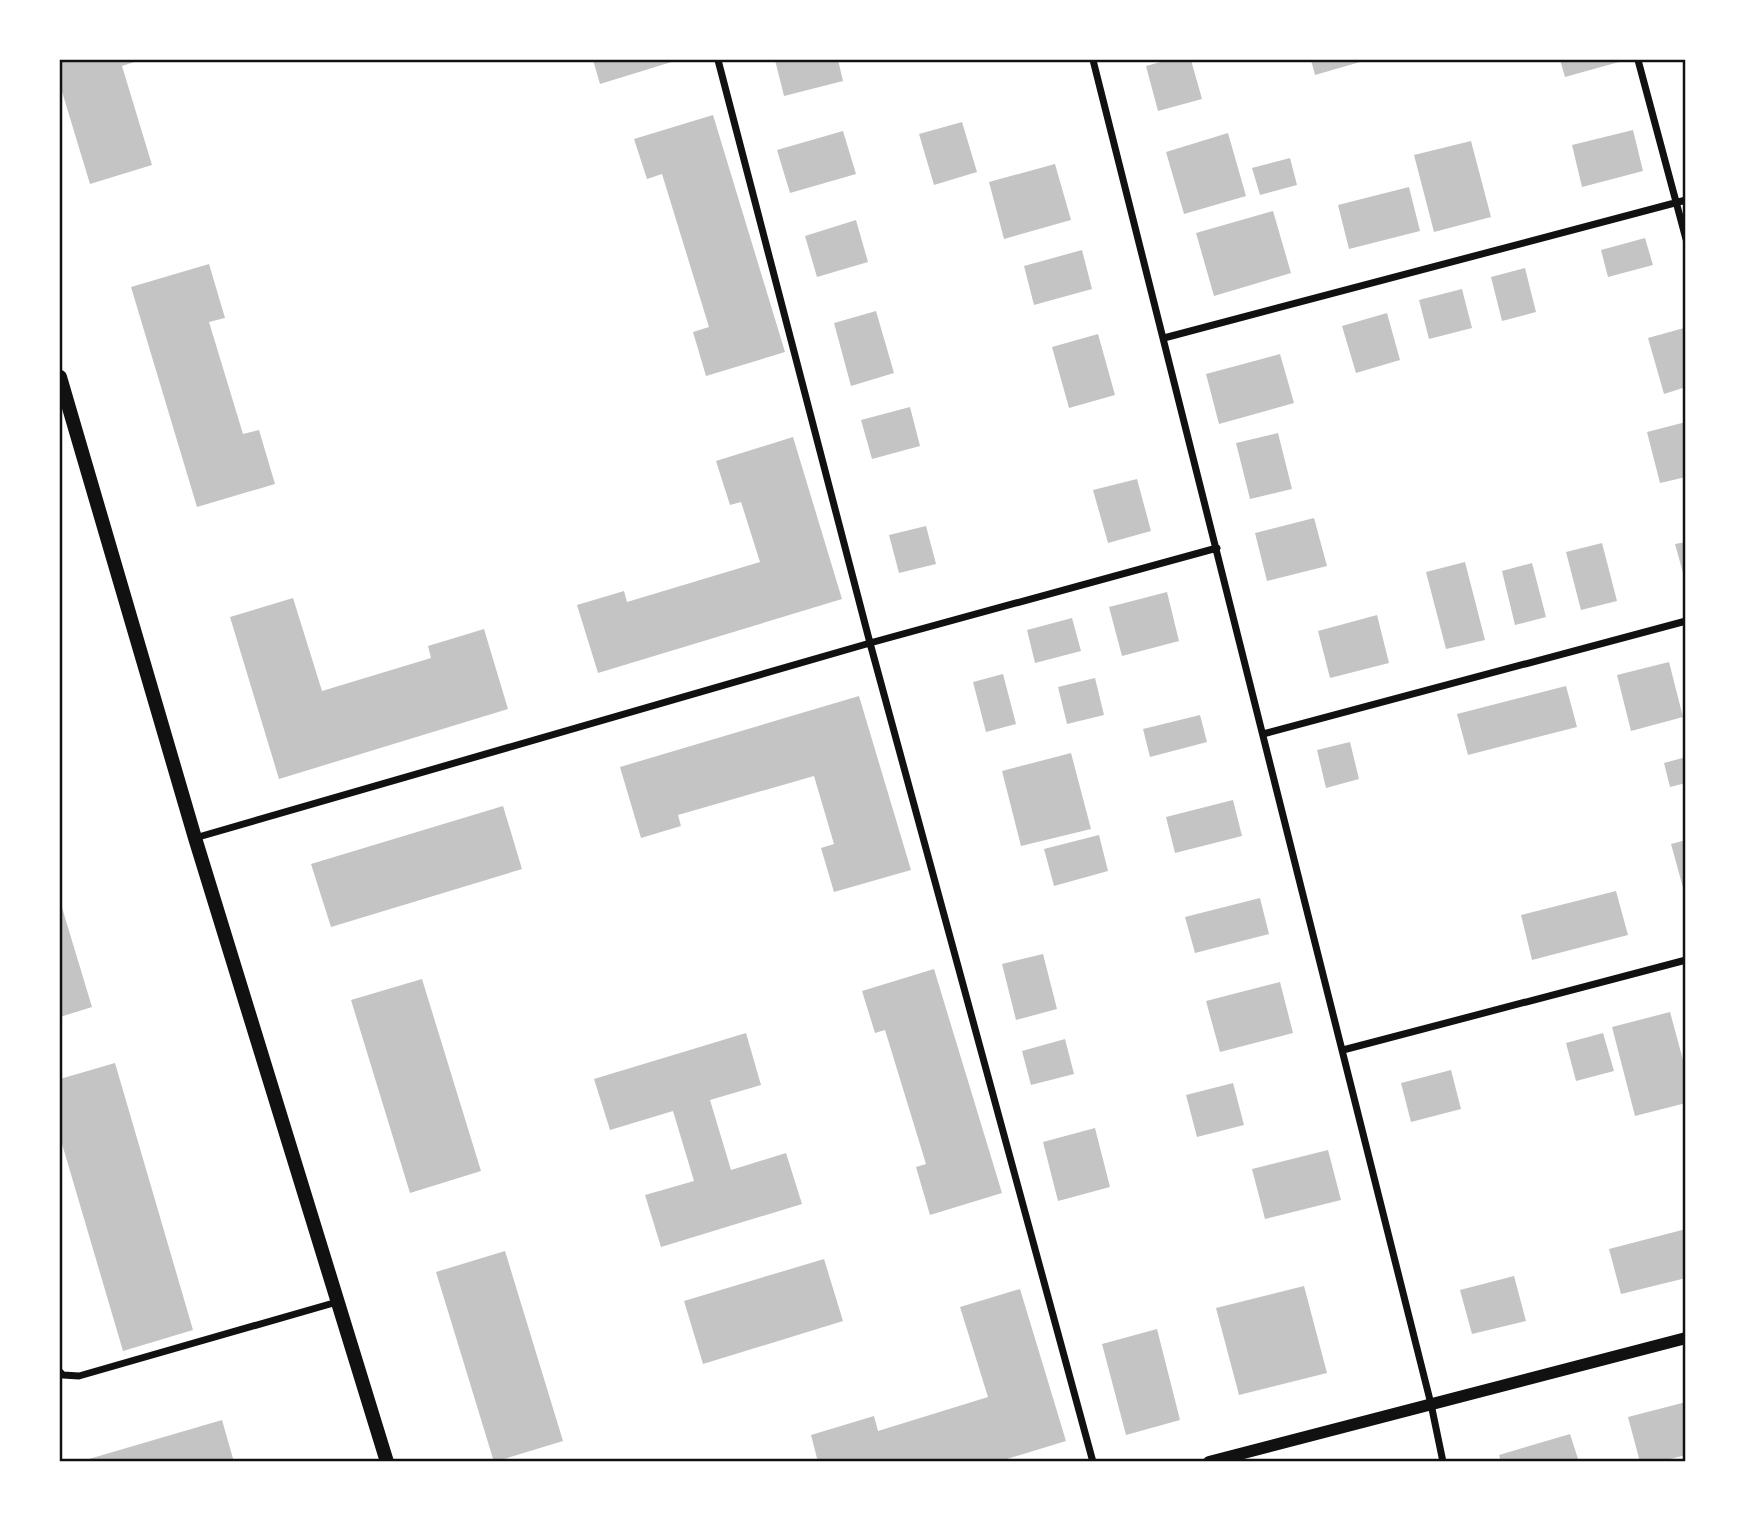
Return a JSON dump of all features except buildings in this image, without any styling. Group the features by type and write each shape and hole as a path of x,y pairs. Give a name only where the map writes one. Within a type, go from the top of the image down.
{"main road":[{"path":"60,377 195,838 387,1461"}],"street":[{"path":"718,60 870,643 1093,1461"},
{"path":"1093,60 1343,1050 1443,1461"},
{"path":"1638,60 1685,239"},
{"path":"1164,338 1685,200"},
{"path":"195,838 870,643 1217,548"},
{"path":"1264,734 1685,621"},
{"path":"1343,1050 1685,960"},
{"path":"60,1371 64,1375 79,1376 338,1301"},
{"path":"1209,1461 1685,1338"}]}
